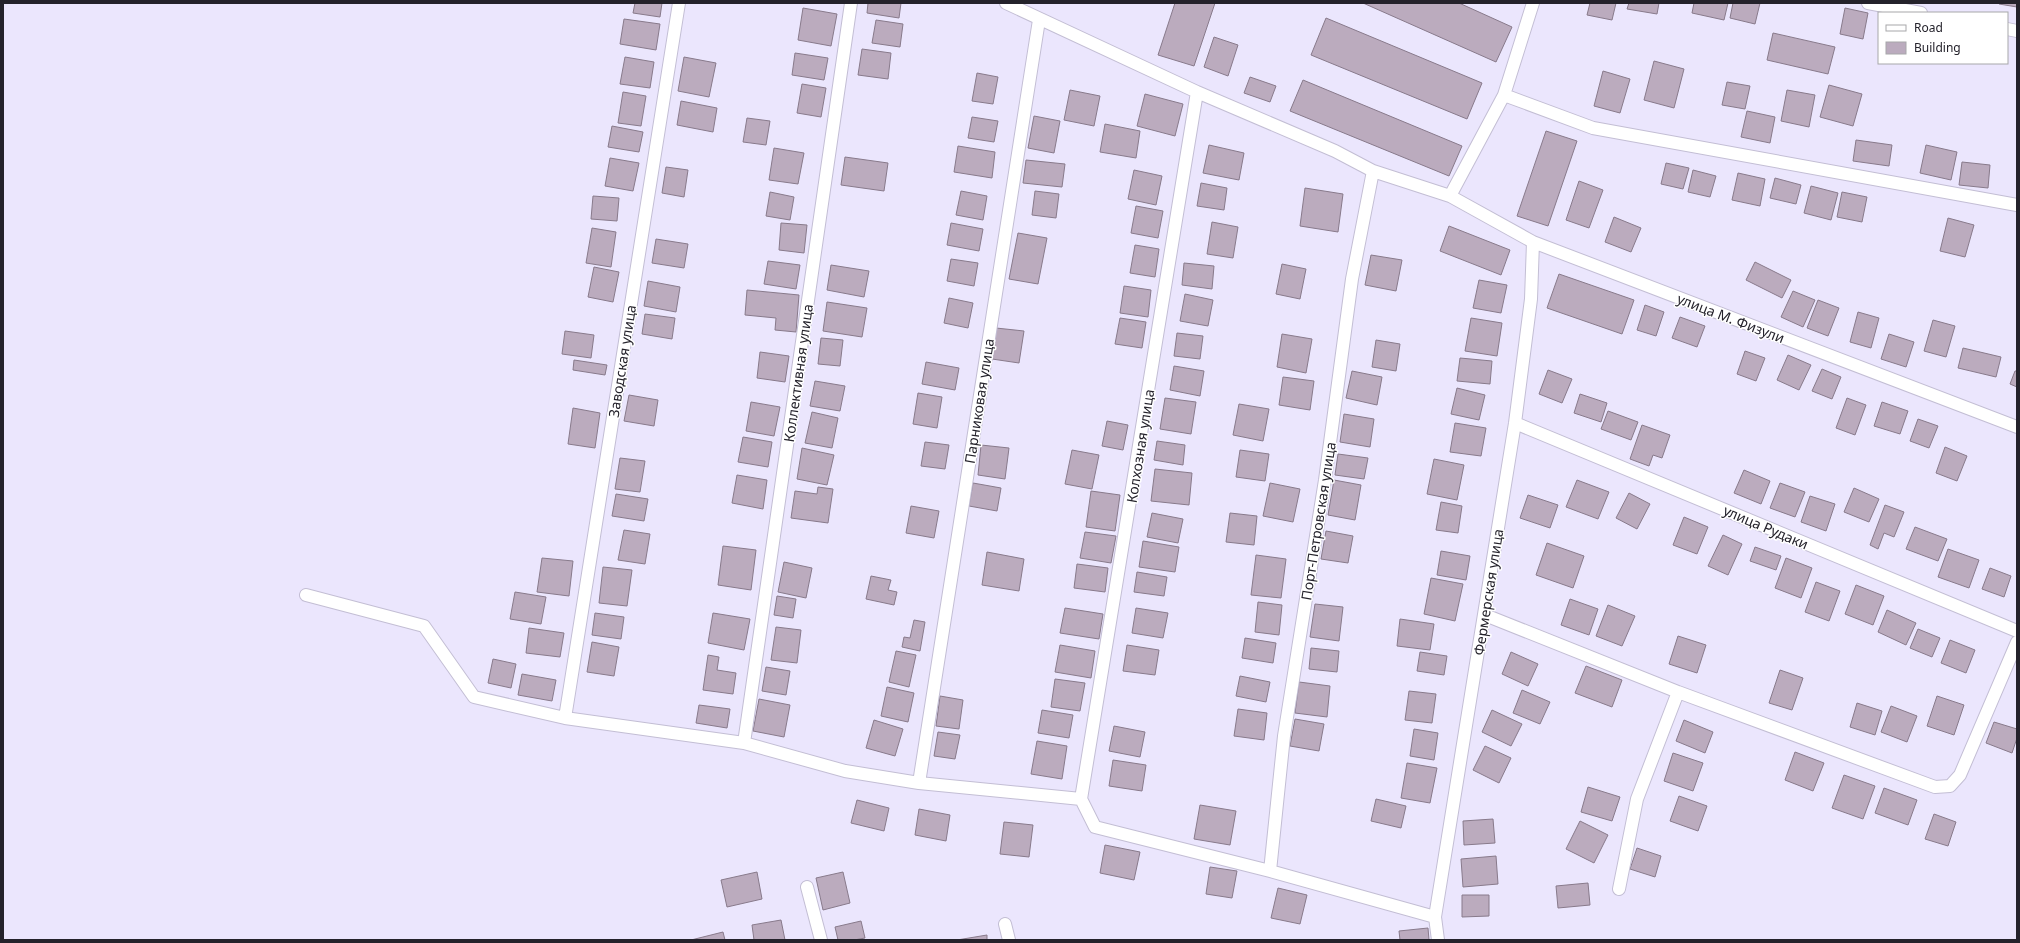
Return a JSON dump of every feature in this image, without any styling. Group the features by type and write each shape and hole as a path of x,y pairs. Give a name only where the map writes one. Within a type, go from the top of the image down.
{"street":[{"name":"Заводская улица","path":"565,718 679,3"},
{"name":"Коллективная улица","path":"744,743 851,3"},
{"name":"улица М. Физули","path":"1006,3 1039,20 1197,92 1335,151 1373,171 1450,196 1533,242 2017,427"},
{"path":"1450,196 1504,95 1533,3"},
{"path":"1868,3 1916,12"},
{"name":"Парниковая улица","path":"919,783 1039,20"},
{"name":"Колхозная улица","path":"1082,800 1197,92"},
{"path":"1504,95 1593,128 2017,205"},
{"name":"Порт-Петровская улица","path":"1270,871 1284,736 1326,480 1352,279 1373,171"},
{"name":"Фермерская улица","path":"1438,940 1435,917 1515,423 1531,299 1533,242"},
{"name":"улица Рудаки","path":"1515,423 2017,631"},
{"path":"306,595 424,626 474,696 565,718 744,743 846,771 919,783 1082,800 1094,827 1270,871 1435,917"},
{"path":"1485,615 1678,692 1935,787 1950,786 1960,775 2017,642"},
{"path":"1619,889 1637,800 1678,692"},
{"path":"807,887 821,940"},
{"path":"1005,924 1009,940"}],"building":[{"path":"635,3 662,3 660,17 633,13"},
{"path":"868,3 901,3 899,18 867,13"},
{"path":"1175,3 1215,3 1194,66 1158,55"},
{"path":"1363,3 1459,3 1512,27 1496,62"},
{"path":"1590,3 1616,3 1612,20 1587,15"},
{"path":"1629,3 1659,3 1657,14 1627,9"},
{"path":"1694,3 1728,3 1724,20 1692,13"},
{"path":"1733,3 1760,3 1755,24 1730,18"},
{"path":"2017,3 2017,7 1999,4"},
{"path":"803,8 837,14 831,46 798,40"},
{"path":"1845,8 1868,13 1863,39 1840,34"},
{"path":"1326,18 1482,83 1467,119 1311,55"},
{"path":"624,19 660,24 656,50 620,44"},
{"path":"876,20 903,24 900,47 872,43"},
{"path":"1773,33 1835,47 1828,74 1767,60"},
{"path":"1214,37 1238,45 1228,76 1204,67"},
{"path":"862,49 891,53 888,79 858,75"},
{"path":"795,53 828,58 824,80 792,75"},
{"path":"625,57 654,62 650,88 620,84"},
{"path":"684,57 716,63 709,97 678,91"},
{"path":"1654,61 1684,69 1674,108 1644,100"},
{"path":"1603,71 1630,79 1620,113 1594,106"},
{"path":"977,73 998,77 993,104 972,101"},
{"path":"1250,77 1276,86 1270,102 1244,93"},
{"path":"1303,80 1462,146 1449,176 1290,111"},
{"path":"1727,82 1750,86 1745,109 1722,105"},
{"path":"802,84 826,88 821,117 797,113"},
{"path":"1829,85 1862,94 1853,126 1820,117"},
{"path":"1070,90 1100,96 1094,126 1064,120"},
{"path":"1787,90 1815,95 1809,127 1781,121"},
{"path":"623,92 646,96 641,126 618,123"},
{"path":"1145,94 1183,104 1175,136 1137,126"},
{"path":"681,101 717,108 713,132 677,125"},
{"path":"1747,111 1775,117 1770,143 1741,137"},
{"path":"1034,116 1060,121 1054,153 1028,148"},
{"path":"972,117 998,121 994,142 968,138"},
{"path":"747,118 770,121 766,145 743,142"},
{"path":"1105,124 1140,131 1136,158 1100,152"},
{"path":"612,126 643,132 639,152 608,147"},
{"path":"1546,131 1577,141 1548,226 1517,216"},
{"path":"1856,140 1892,145 1889,166 1853,161"},
{"path":"1209,145 1244,153 1239,180 1203,173"},
{"path":"1926,145 1957,152 1951,180 1920,173"},
{"path":"958,146 995,152 992,178 954,172"},
{"path":"774,148 804,153 798,184 769,180"},
{"path":"845,157 888,163 884,191 841,185"},
{"path":"610,158 639,163 633,191 605,186"},
{"path":"1026,160 1065,164 1062,187 1023,183"},
{"path":"1962,162 1990,165 1988,188 1959,185"},
{"path":"1666,163 1689,168 1683,189 1661,184"},
{"path":"666,167 688,170 684,197 662,193"},
{"path":"1134,170 1162,176 1156,205 1128,199"},
{"path":"1693,170 1716,176 1710,197 1688,192"},
{"path":"1738,173 1765,179 1760,206 1732,200"},
{"path":"1775,178 1801,185 1796,204 1770,198"},
{"path":"1579,181 1603,190 1589,228 1566,220"},
{"path":"1201,183 1227,188 1224,210 1197,206"},
{"path":"1811,186 1838,193 1831,220 1804,213"},
{"path":"1305,188 1343,194 1338,232 1300,226"},
{"path":"961,191 987,196 983,220 956,215"},
{"path":"1035,191 1059,194 1056,218 1032,215"},
{"path":"770,192 794,197 790,220 766,216"},
{"path":"1842,192 1867,197 1862,222 1837,217"},
{"path":"593,196 619,198 617,221 591,219"},
{"path":"1136,206 1163,211 1158,238 1131,233"},
{"path":"1614,217 1641,228 1631,252 1605,242"},
{"path":"1948,218 1974,225 1965,257 1940,251"},
{"path":"1212,222 1238,227 1233,258 1207,254"},
{"path":"781,223 807,225 804,253 779,250"},
{"path":"951,223 983,229 979,251 947,245"},
{"path":"1449,226 1510,250 1501,275 1440,251"},
{"path":"592,228 616,232 611,267 586,263"},
{"path":"1018,233 1047,238 1038,284 1009,279"},
{"path":"656,239 688,244 684,268 652,263"},
{"path":"1135,245 1159,249 1155,277 1130,273"},
{"path":"1371,255 1402,260 1396,291 1365,285"},
{"path":"951,259 978,263 974,286 947,281"},
{"path":"768,261 800,265 796,289 764,284"},
{"path":"1755,262 1791,280 1782,298 1746,280"},
{"path":"1184,263 1214,266 1212,289 1182,285"},
{"path":"1282,264 1306,269 1300,299 1276,294"},
{"path":"831,265 869,271 864,297 827,290"},
{"path":"594,267 619,272 613,302 588,297"},
{"path":"1559,274 1634,300 1622,334 1547,308"},
{"path":"1479,280 1507,285 1501,313 1473,308"},
{"path":"648,281 680,287 676,312 644,306"},
{"path":"1124,286 1151,290 1148,317 1120,313"},
{"path":"747,290 799,295 796,332 775,330 776,318 745,315"},
{"path":"1793,291 1815,300 1803,327 1781,317"},
{"path":"1185,294 1213,300 1208,326 1180,321"},
{"path":"949,298 973,303 968,328 944,323"},
{"path":"1818,300 1839,308 1828,336 1807,328"},
{"path":"827,302 867,308 862,337 823,331"},
{"path":"1645,305 1664,312 1656,336 1637,330"},
{"path":"1858,312 1879,318 1871,348 1850,342"},
{"path":"645,314 675,318 672,339 642,334"},
{"path":"1680,317 1705,326 1697,347 1672,338"},
{"path":"1120,318 1146,322 1142,348 1115,344"},
{"path":"1471,318 1502,323 1497,356 1465,351"},
{"path":"1933,320 1955,326 1946,357 1924,351"},
{"path":"996,328 1024,331 1019,363 992,359"},
{"path":"565,331 594,335 591,358 562,354"},
{"path":"1177,333 1203,336 1200,359 1174,356"},
{"path":"1282,334 1312,339 1306,373 1277,367"},
{"path":"1889,334 1914,342 1906,367 1881,359"},
{"path":"821,338 843,340 840,366 818,364"},
{"path":"1376,340 1400,344 1396,371 1372,367"},
{"path":"1963,348 2001,357 1996,377 1958,368"},
{"path":"1745,351 1765,358 1756,381 1737,374"},
{"path":"760,352 789,356 785,382 757,378"},
{"path":"1788,355 1811,365 1799,390 1777,380"},
{"path":"1460,358 1492,361 1490,384 1457,381"},
{"path":"574,360 607,365 605,375 573,370"},
{"path":"926,362 959,368 955,390 922,384"},
{"path":"1174,366 1204,371 1200,396 1170,390"},
{"path":"1822,369 1841,377 1832,399 1812,391"},
{"path":"1548,370 1572,379 1562,403 1539,394"},
{"path":"1352,371 1382,377 1377,405 1346,398"},
{"path":"2015,371 2017,371 2017,387 2010,384"},
{"path":"1283,377 1314,381 1310,410 1279,405"},
{"path":"815,381 845,386 840,411 810,406"},
{"path":"1457,388 1485,395 1479,420 1451,414"},
{"path":"918,393 942,397 937,428 913,424"},
{"path":"1580,394 1607,403 1601,422 1574,413"},
{"path":"629,395 658,400 654,426 624,421"},
{"path":"1165,398 1196,402 1191,434 1160,429"},
{"path":"1847,398 1866,405 1855,435 1836,428"},
{"path":"751,402 780,407 774,436 746,431"},
{"path":"1882,402 1908,411 1900,434 1874,426"},
{"path":"1239,404 1269,409 1263,441 1233,435"},
{"path":"573,408 600,413 595,448 568,444"},
{"path":"1608,411 1638,422 1631,440 1601,429"},
{"path":"812,412 838,418 832,448 805,443"},
{"path":"1344,414 1374,419 1370,447 1340,442"},
{"path":"1918,419 1938,426 1929,448 1910,441"},
{"path":"1107,421 1128,425 1123,450 1102,446"},
{"path":"1455,423 1486,428 1481,456 1450,452"},
{"path":"1642,425 1670,435 1662,458 1653,455 1649,466 1630,459"},
{"path":"743,437 772,442 768,467 738,462"},
{"path":"1157,441 1185,445 1183,465 1154,460"},
{"path":"925,442 949,445 945,469 921,466"},
{"path":"981,445 1009,448 1005,479 978,475"},
{"path":"1945,447 1967,456 1957,481 1936,473"},
{"path":"802,448 834,455 827,485 797,479"},
{"path":"1072,450 1099,455 1092,489 1065,484"},
{"path":"1240,450 1269,454 1265,481 1236,477"},
{"path":"1338,454 1368,458 1364,479 1335,475"},
{"path":"620,458 645,461 640,492 615,489"},
{"path":"1434,459 1464,465 1457,500 1427,494"},
{"path":"1155,469 1192,473 1189,505 1151,501"},
{"path":"1744,470 1770,481 1761,504 1734,493"},
{"path":"737,475 767,480 763,509 732,503"},
{"path":"1334,480 1361,485 1355,520 1328,515"},
{"path":"1577,480 1609,492 1598,519 1566,507"},
{"path":"973,483 1001,488 997,511 969,506"},
{"path":"1270,483 1300,489 1293,522 1263,516"},
{"path":"1780,483 1805,492 1795,517 1770,508"},
{"path":"818,487 833,489 828,523 791,518 795,491 817,494"},
{"path":"1854,488 1879,499 1869,522 1844,512"},
{"path":"1091,491 1120,495 1115,531 1086,527"},
{"path":"1629,493 1650,504 1637,529 1616,518"},
{"path":"616,494 648,499 644,521 612,516"},
{"path":"1528,495 1558,505 1550,528 1520,518"},
{"path":"1810,496 1835,504 1826,531 1801,522"},
{"path":"1441,502 1462,506 1458,533 1436,530"},
{"path":"1885,505 1904,512 1894,537 1884,533 1878,549 1870,545"},
{"path":"911,506 939,511 934,538 906,533"},
{"path":"1152,513 1183,519 1178,543 1147,537"},
{"path":"1230,513 1257,516 1254,545 1226,542"},
{"path":"1684,517 1708,527 1697,554 1673,545"},
{"path":"1915,527 1947,539 1938,561 1906,549"},
{"path":"624,530 650,534 645,564 618,560"},
{"path":"1326,531 1353,536 1348,563 1321,559"},
{"path":"1085,532 1116,536 1111,563 1080,558"},
{"path":"1723,535 1742,544 1728,575 1708,566"},
{"path":"1143,541 1179,547 1175,572 1139,567"},
{"path":"1547,543 1584,556 1573,588 1536,575"},
{"path":"723,546 756,550 751,590 718,585"},
{"path":"1755,547 1781,556 1776,570 1750,561"},
{"path":"1948,549 1979,560 1969,588 1938,577"},
{"path":"1441,551 1470,556 1466,580 1437,575"},
{"path":"987,552 1024,559 1019,591 982,585"},
{"path":"1256,555 1286,559 1281,598 1251,595"},
{"path":"542,558 573,561 569,596 537,592"},
{"path":"1786,558 1812,568 1801,598 1775,588"},
{"path":"784,562 812,568 806,598 778,592"},
{"path":"1077,564 1108,568 1105,592 1074,588"},
{"path":"603,567 632,570 627,606 599,603"},
{"path":"1990,568 2011,576 2004,597 1982,589"},
{"path":"1137,572 1167,577 1164,596 1134,592"},
{"path":"871,576 891,580 888,590 897,592 894,605 866,599"},
{"path":"1431,578 1463,584 1455,621 1424,614"},
{"path":"1816,582 1840,591 1829,621 1805,612"},
{"path":"1856,585 1884,596 1873,625 1845,614"},
{"path":"515,592 546,597 541,624 510,619"},
{"path":"777,596 796,599 793,618 774,615"},
{"path":"1570,599 1598,609 1589,635 1561,625"},
{"path":"1258,602 1282,605 1279,635 1255,632"},
{"path":"1315,604 1343,607 1339,641 1310,637"},
{"path":"1608,605 1635,616 1622,646 1596,636"},
{"path":"1065,608 1103,614 1099,639 1060,633"},
{"path":"1136,608 1168,613 1163,638 1132,633"},
{"path":"1887,610 1916,623 1906,645 1878,632"},
{"path":"595,613 624,617 621,639 592,635"},
{"path":"713,613 750,619 744,650 708,643"},
{"path":"1400,619 1434,624 1430,650 1397,646"},
{"path":"914,620 925,622 920,651 902,647 904,637 910,638"},
{"path":"776,627 801,630 797,663 771,660"},
{"path":"529,628 564,633 560,657 526,653"},
{"path":"1918,629 1940,638 1932,657 1910,648"},
{"path":"1678,636 1706,645 1697,673 1669,664"},
{"path":"1245,638 1276,643 1273,663 1242,658"},
{"path":"1950,640 1975,650 1966,673 1941,663"},
{"path":"592,642 619,647 614,676 587,672"},
{"path":"1060,645 1095,651 1091,678 1055,672"},
{"path":"1127,645 1159,650 1155,675 1123,671"},
{"path":"1311,648 1339,651 1337,672 1309,669"},
{"path":"896,651 916,655 909,687 889,682"},
{"path":"1420,652 1447,656 1444,675 1417,671"},
{"path":"1511,652 1538,664 1528,686 1502,674"},
{"path":"708,655 719,657 717,670 736,673 733,694 703,690"},
{"path":"493,659 516,664 511,688 488,683"},
{"path":"1586,666 1622,680 1612,707 1575,693"},
{"path":"766,667 790,671 786,695 762,691"},
{"path":"1780,670 1803,678 1792,710 1769,703"},
{"path":"522,674 556,680 552,701 518,695"},
{"path":"1240,676 1270,682 1266,702 1236,696"},
{"path":"1055,679 1085,683 1080,711 1051,707"},
{"path":"1299,682 1330,686 1327,717 1295,713"},
{"path":"887,687 914,693 908,722 881,716"},
{"path":"1522,690 1550,702 1540,724 1513,713"},
{"path":"1409,691 1436,694 1432,723 1405,720"},
{"path":"940,696 963,700 959,729 936,726"},
{"path":"1937,696 1964,705 1954,735 1927,726"},
{"path":"759,699 790,705 784,737 753,731"},
{"path":"1857,703 1882,711 1875,735 1850,727"},
{"path":"699,705 730,709 727,728 696,723"},
{"path":"1891,706 1917,716 1907,742 1881,732"},
{"path":"1238,709 1267,713 1264,740 1234,736"},
{"path":"1042,710 1073,715 1069,738 1038,733"},
{"path":"1492,710 1522,724 1511,746 1482,732"},
{"path":"1295,719 1324,724 1319,751 1290,746"},
{"path":"874,720 903,729 895,756 866,748"},
{"path":"1684,720 1713,732 1705,753 1676,741"},
{"path":"1994,722 2017,729 2017,738 2012,753 1986,743"},
{"path":"1114,726 1145,732 1140,757 1109,751"},
{"path":"1414,729 1438,733 1434,760 1410,756"},
{"path":"938,732 960,735 955,759 934,756"},
{"path":"1037,741 1067,746 1062,779 1031,774"},
{"path":"1485,746 1511,758 1499,783 1473,770"},
{"path":"1795,752 1824,763 1813,791 1785,780"},
{"path":"1673,753 1703,763 1693,791 1664,781"},
{"path":"1113,760 1146,765 1142,791 1109,786"},
{"path":"1407,763 1437,768 1430,803 1401,798"},
{"path":"1844,775 1875,786 1863,819 1832,808"},
{"path":"1588,787 1620,797 1612,821 1581,812"},
{"path":"1884,788 1917,800 1908,825 1875,813"},
{"path":"1679,796 1707,806 1698,831 1670,821"},
{"path":"1376,799 1406,806 1401,828 1371,821"},
{"path":"857,800 889,808 884,831 851,823"},
{"path":"1200,805 1236,811 1230,845 1194,839"},
{"path":"919,809 950,815 946,841 915,835"},
{"path":"1934,814 1956,822 1948,846 1925,839"},
{"path":"1493,819 1495,843 1464,845 1463,821"},
{"path":"1580,821 1608,835 1594,863 1566,849"},
{"path":"1004,822 1033,825 1029,857 1000,854"},
{"path":"1105,845 1140,852 1134,880 1100,873"},
{"path":"1637,848 1661,856 1655,877 1630,869"},
{"path":"1496,856 1498,884 1463,887 1461,859"},
{"path":"1210,867 1237,871 1232,898 1206,894"},
{"path":"757,872 762,899 727,907 721,880"},
{"path":"843,872 850,903 823,910 816,878"},
{"path":"1588,883 1590,905 1558,908 1556,886"},
{"path":"1278,888 1307,895 1300,924 1271,918"},
{"path":"1462,895 1489,895 1489,916 1462,917"},
{"path":"781,920 785,940 754,940 752,925"},
{"path":"861,921 865,938 838,940 835,927"},
{"path":"1428,928 1429,940 1400,940 1399,931"},
{"path":"723,932 725,940 691,940"},
{"path":"987,935 987,940 957,940"}]}
